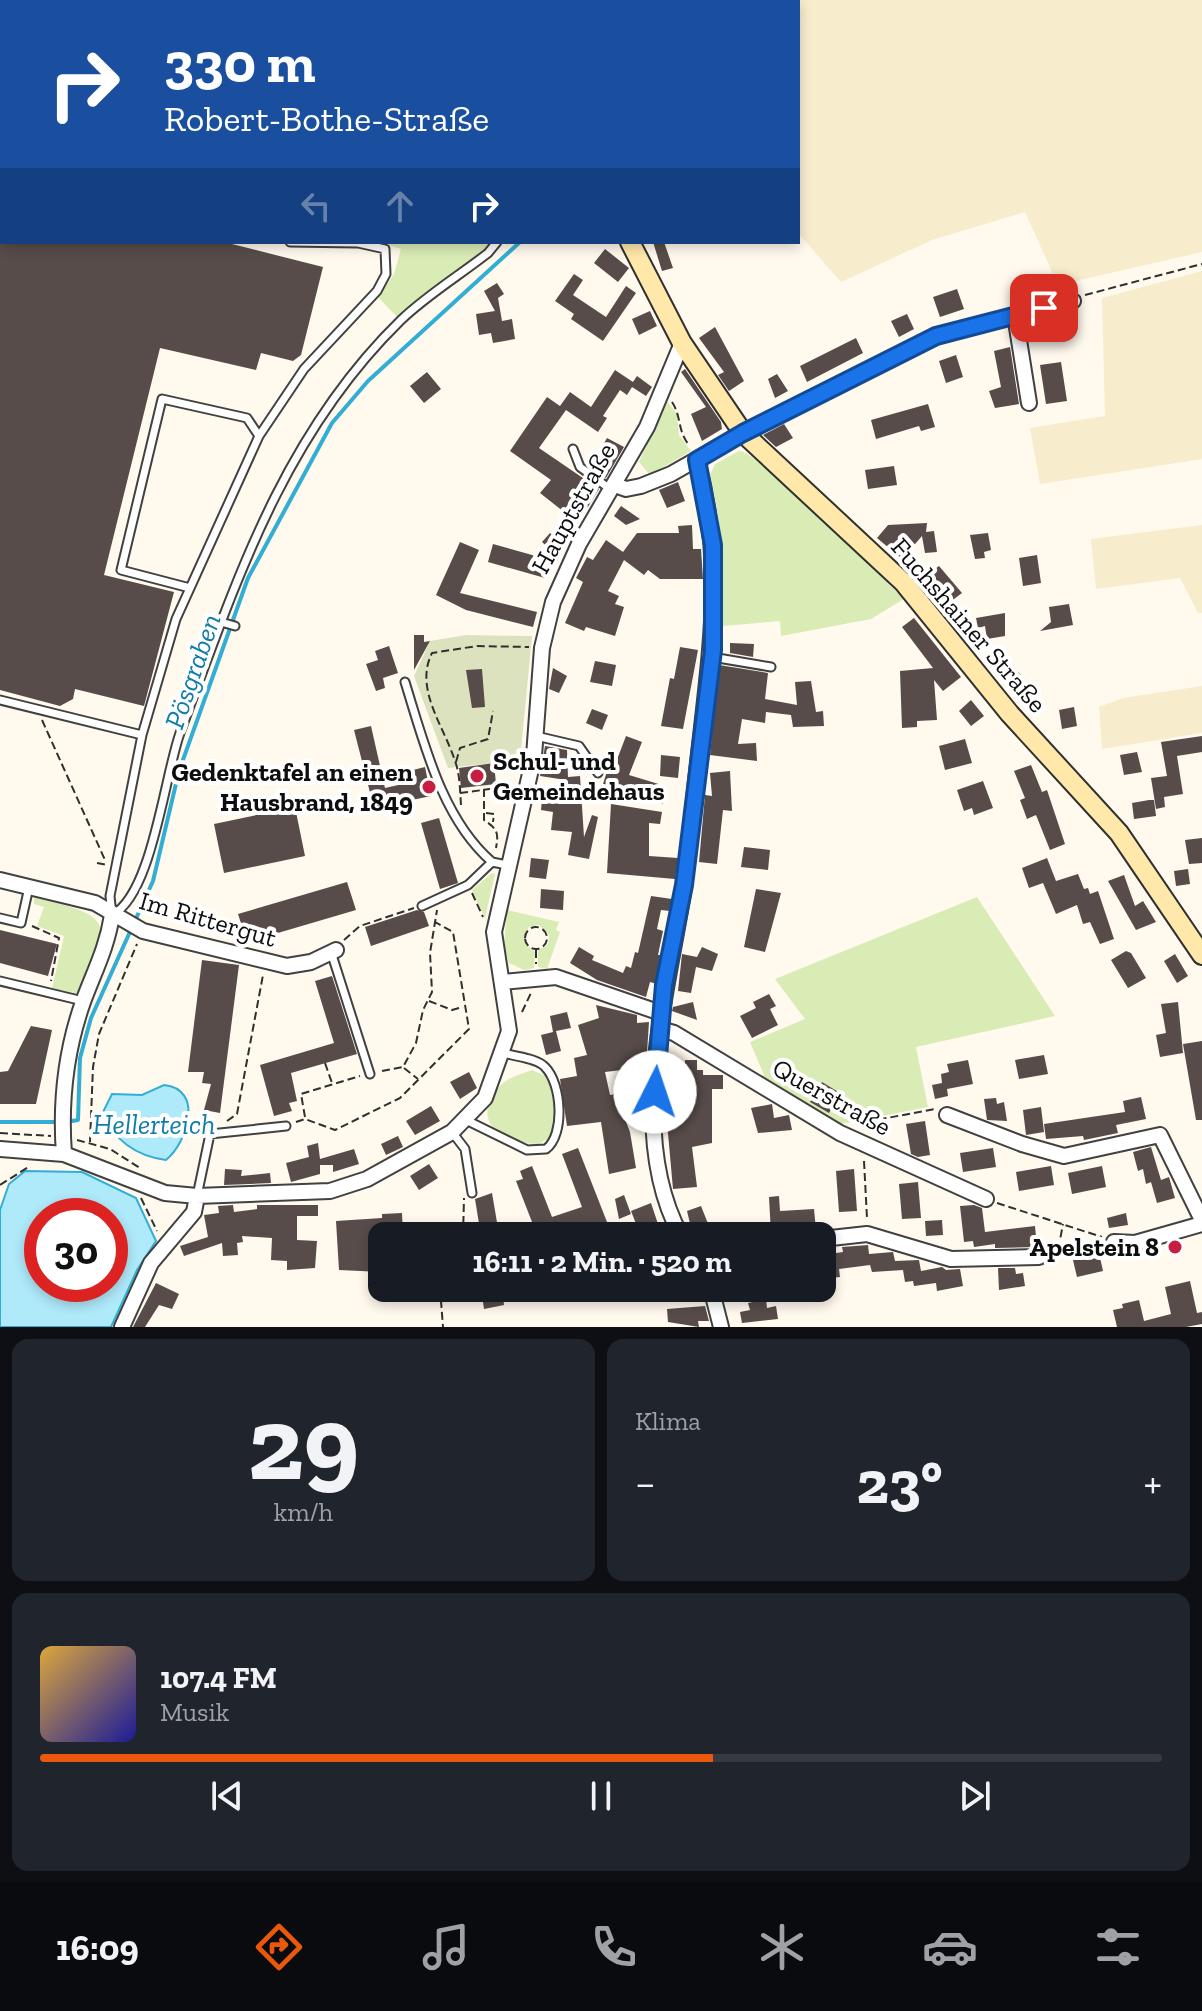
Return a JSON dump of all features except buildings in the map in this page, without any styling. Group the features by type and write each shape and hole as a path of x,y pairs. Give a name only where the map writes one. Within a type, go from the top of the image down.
{"street":[{"path":"631,244 682,343"},
{"path":"614,488 641,486 697,460 743,433 936,336 1073,301"},
{"path":"1015,315 1029,403"},
{"name":"Hauptstraße","path":"0,1149 64,1154 142,1178 158,1192 197,1196 330,1191 367,1179 452,1132 485,1098 504,1053 509,1019 494,932 499,864 534,756 542,648 559,582 647,427 682,343"},
{"name":"Fuchshainer Straße","path":"682,343 743,433 904,583 1010,714 1119,833 1202,955"},
{"path":"675,1222 667,1201 657,1154 655,1092 661,1013 684,885 712,657 713,545 697,460"},
{"name":"Im Rittergut","path":"0,880 95,903 137,928 287,966 334,953"},
{"path":"64,1154 61,1127 65,1060 83,1001 107,948 112,915"},
{"path":"503,982 535,977 567,980 661,1013"},
{"name":"Querstraße","path":"660,1029 674,1033 840,1133 986,1199"},
{"path":"947,1115 1022,1144 1064,1156 1160,1135 1202,1222 1135,1243 1114,1242"},
{"path":"122,1327 151,1263 194,1212 197,1196"},
{"path":"836,1237 867,1234 951,1259 1039,1257"},
{"path":"718,1302 721,1327"}],"lane":[{"path":"362,244 385,249 386,274 377,291 304,369 259,436 176,619 142,735 110,896 112,915 124,909 142,880 171,759 228,624 245,555 281,482 322,413 402,319 488,253 495,244"},
{"path":"190,588 121,570 162,399 247,418 259,436"},
{"path":"573,449 589,477 614,488"},
{"path":"712,657 771,667"},
{"path":"405,682 436,773 464,831 476,849 499,864 468,885 422,906"},
{"path":"0,700 142,735"},
{"path":"536,736 579,746 598,773"},
{"path":"21,923 29,887"},
{"path":"0,918 32,926"},
{"path":"334,953 370,1074"},
{"path":"0,981 83,1001"},
{"path":"466,1120 527,1150 546,1149 556,1138 558,1108 551,1074 543,1064 504,1053"},
{"path":"197,1196 210,1134 286,1126"},
{"path":"452,1132 465,1149 472,1193"}],"path":[{"path":"1073,301 1088,293 1202,264"},
{"path":"661,394 675,406 681,434 697,460"},
{"path":"464,831 456,763 434,716 425,667 432,653 477,646 542,648"},
{"path":"38,710 108,865"},
{"path":"449,747 460,748 488,739 493,711"},
{"path":"456,763 460,748"},
{"path":"460,793 517,785"},
{"path":"484,789 484,820 492,824 499,835 499,864"},
{"path":"485,813 494,814 492,824"},
{"path":"468,885 487,927 494,932"},
{"path":"305,1119 301,1094 403,1067 416,1043 432,992 430,953 438,901"},
{"path":"334,953 360,926 422,906"},
{"path":"295,1122 305,1119 335,1130 400,1098 469,1029 453,932 435,922"},
{"path":"32,926 59,938 48,992"},
{"path":"509,1019 523,1012 535,977 536,949 525,939 528,929 536,926 543,929 548,937 544,946 536,949"},
{"path":"90,1142 93,1067 99,1034 137,928"},
{"path":"210,1134 237,1114 266,961"},
{"path":"428,1000 452,1010 463,1007"},
{"path":"325,1063 332,1084"},
{"path":"403,1067 419,1080"},
{"path":"840,1133 851,1124 934,1108 947,1115"},
{"path":"0,1133 61,1127"},
{"path":"75,1140 110,1149 142,1178 142,1202 166,1244"},
{"path":"864,1144 867,1234"},
{"path":"0,1185 38,1162"},
{"path":"462,1222 461,1200 472,1193"},
{"path":"986,1199 1114,1242"},
{"path":"1039,1257 1057,1256 1063,1224"},
{"path":"441,1302 443,1327"}],"shaded area":[{"path":"800,0 1202,0 1202,252 1071,282 1053,274 1025,212 932,240 841,282 800,235"},
{"path":"1202,271 1202,459 1040,484 1030,428 1105,416 1102,298"},
{"path":"1202,525 1202,613 1198,613 1180,578 1096,589 1091,539"},
{"path":"1202,686 1202,733 1102,749 1099,707 1123,698"}],"green space":[{"path":"385,244 490,244 398,318 378,297 394,274 401,249"},
{"path":"667,401 677,414 679,435 691,451 650,475 639,462"},
{"path":"739,451 770,471 904,599 871,619 781,636 780,621 723,626 721,545 710,475 715,464"},
{"path":"467,635 532,636 520,760 448,768 414,676 430,641"},
{"path":"492,873 495,874 485,918 472,890"},
{"path":"34,897 80,910 93,917 100,926 97,951 78,994 52,988 64,936 37,926 44,907 34,904"},
{"path":"977,897 1055,1016 916,1047 928,1107 836,1125 755,1077 764,1075 750,1042 805,1019 775,979"},
{"path":"507,910 559,922 556,930 560,932 547,969 538,967 538,950 548,945 549,935 539,925 529,927 524,936 526,945 535,952 534,968 524,970 509,963 504,946"},
{"path":"532,1070 548,1077 555,1110 552,1137 538,1144 524,1143 500,1134 488,1118 493,1096 503,1083"}],"water":[{"name":"Hellerteich","path":"164,1085 184,1096 188,1106 186,1129 166,1160 145,1155 127,1145 113,1131 103,1112 112,1094 142,1095"},
{"path":"25,1171 82,1172 136,1198 156,1241 128,1290 128,1198 24,1198 24,1302 122,1302 111,1327 0,1327 0,1210 9,1184"}],"waterway":[{"name":"Pösgraben","path":"66,1122 78,1120 80,1058 91,1018 153,881 179,771 248,578 332,423 368,381 518,244"},
{"name":"Pösgraben","path":"0,1122 58,1122"}],"place":[{"name":"Schul- und Gemeindehaus","path":"477,776"},
{"name":"Gedenktafel an einen Hausbrand, 1849","path":"429,787"},
{"name":"Apelstein 8","path":"1175,1247"}],"route":[{"path":"655,1092 664,985 684,885 713,650 713,545 697,460 743,433 936,336 1044,308"}]}
